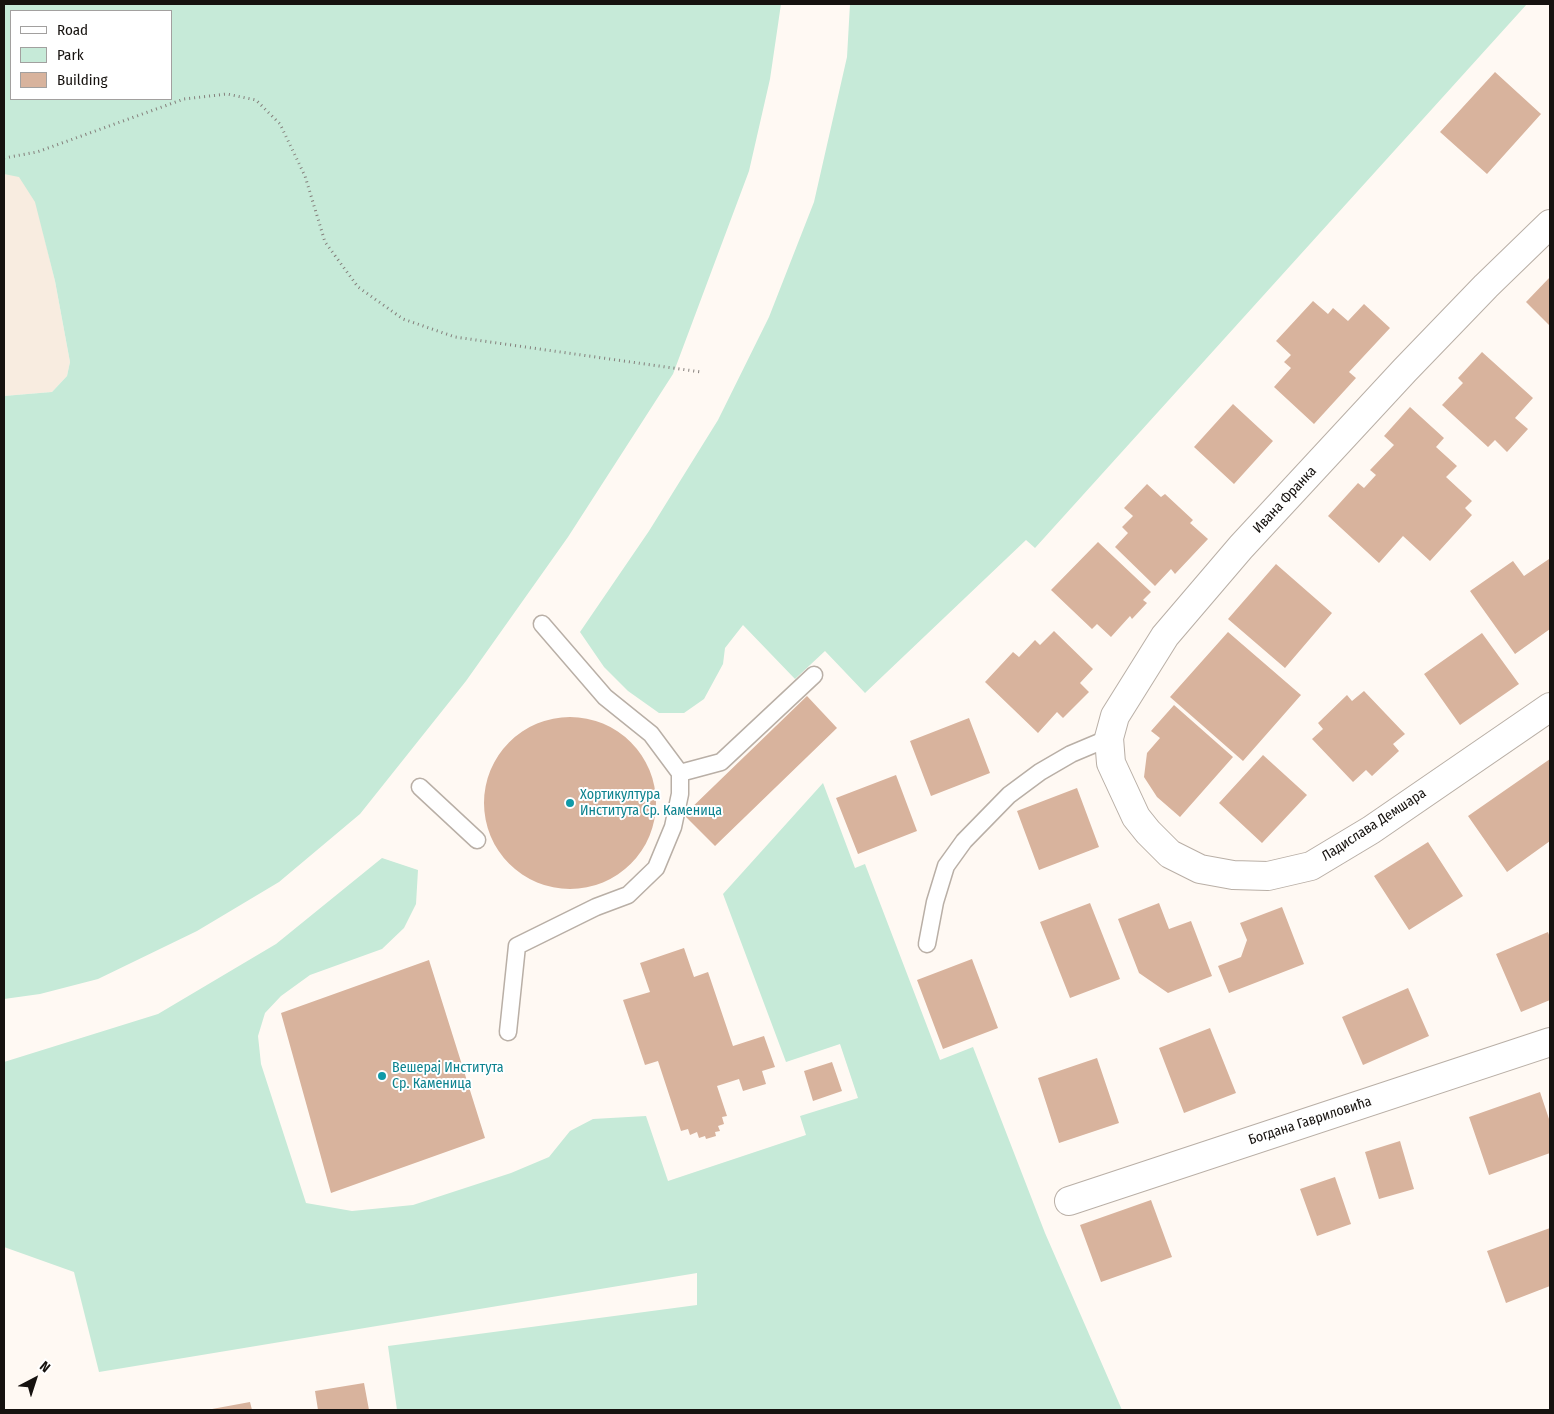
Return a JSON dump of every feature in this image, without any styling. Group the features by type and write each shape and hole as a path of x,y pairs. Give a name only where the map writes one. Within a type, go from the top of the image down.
{"street":[{"name":"Ивана Франка","path":"1136,817 1111,762 1109,738 1115,716 1165,636 1241,547 1405,370 1486,286 1550,224"},
{"name":"Ладислава Демшара","path":"1136,817 1170,854 1200,869 1233,875 1268,876 1311,866 1371,830 1550,707"},
{"name":"Богдана Гавриловића","path":"1069,1201 1550,1042"}],"lane":[{"path":"508,1032 517,946 596,907 628,895 656,868 673,827 680,794 680,773 651,734 605,697 542,624"},
{"path":"680,773 721,762 814,675"},
{"path":"927,944 934,902 946,866 964,841 1009,795 1040,772 1071,754 1109,738"},
{"path":"420,787 477,840"}],"path":[{"path":"4,158 36,152 184,99 227,94 256,100 280,124 305,176 325,242 358,287 403,320 455,337 701,372"}],"shaded area":[{"path":"4,40 10,100 55,281 70,362 67,376 52,392 4,396"}],"green space":[{"path":"4,4 781,4 770,79 749,171 673,374 568,537 466,681 360,814 279,882 197,931 98,979 40,994 4,999 4,396 52,392 67,376 70,362 55,281 35,202 19,177 4,174"},
{"path":"850,4 1527,4 1035,548 1026,540 865,693 825,651 795,679 743,625 725,648 723,664 704,699 684,713 659,713 628,691 604,667 580,632 649,531 718,420 769,317 814,202 847,57"},
{"path":"823,783 855,868 865,864 940,1060 973,1047 1045,1233 1122,1410 397,1410 388,1346 697,1305 697,1273 99,1372 74,1272 4,1247 4,1062 158,1014 276,944 382,858 418,870 416,904 404,928 382,949 310,975 281,996 265,1013 258,1036 261,1064 306,1203 352,1211 413,1205 511,1173 549,1157 570,1131 593,1119 646,1116 668,1181 806,1135 800,1116 858,1098 840,1044 786,1062 723,894"}],"building":[{"path":"1495,72 1541,114 1487,174 1440,132"},
{"path":"1550,277 1550,326 1526,302"},
{"path":"1313,301 1328,314 1333,308 1348,321 1364,304 1390,328 1349,372 1356,378 1314,424 1274,387 1291,368 1284,362 1291,355 1276,341"},
{"path":"1482,352 1533,398 1515,418 1528,429 1507,452 1495,440 1488,447 1442,405 1463,383 1458,378"},
{"path":"1233,404 1273,441 1234,484 1194,447"},
{"path":"1410,407 1444,438 1436,447 1457,466 1446,477 1472,501 1465,508 1472,515 1430,561 1403,536 1379,563 1328,516 1358,483 1364,488 1376,475 1370,470 1394,445 1384,436"},
{"path":"1147,484 1161,497 1165,494 1193,520 1190,523 1208,539 1175,574 1171,569 1155,586 1115,547 1128,533 1122,527 1133,516 1124,508"},
{"path":"1098,542 1151,592 1143,600 1147,603 1132,619 1130,616 1111,637 1097,624 1092,629 1051,590"},
{"path":"1549,559 1550,629 1515,654 1470,591 1513,561 1524,576"},
{"path":"1276,564 1332,613 1285,668 1228,619"},
{"path":"1054,631 1093,669 1080,683 1089,692 1063,718 1057,712 1038,733 985,682 1013,652 1019,657 1035,640 1040,645"},
{"path":"1228,632 1301,695 1243,761 1170,697"},
{"path":"1482,633 1519,684 1460,725 1424,674"},
{"path":"1364,691 1405,734 1393,744 1399,751 1372,776 1366,770 1353,782 1312,739 1323,729 1318,723 1347,695 1352,701"},
{"path":"807,696 837,728 715,846 684,815"},
{"path":"1174,705 1233,757 1180,817 1157,797 1144,777 1147,753 1160,738 1151,731"},
{"name":"Хортикултура Института Ср. Каменица","path":"562,717 578,717 603,723 611,727 625,736 637,748 650,770 656,803 650,836 637,858 625,870 603,883 578,889 562,889 537,883 529,879 515,870 503,858 490,836 484,811 484,795 490,770 494,762 503,748 515,736 537,723"},
{"path":"969,718 990,773 931,796 910,741"},
{"path":"1263,755 1307,795 1262,843 1219,803"},
{"path":"1550,759 1550,841 1507,872 1468,816"},
{"path":"896,775 917,831 858,854 836,798"},
{"path":"1077,788 1099,847 1039,870 1017,811"},
{"path":"1428,842 1463,896 1409,930 1374,876"},
{"path":"1090,903 1120,979 1070,998 1040,922"},
{"path":"1159,903 1169,929 1191,921 1212,976 1168,993 1139,973 1118,919"},
{"path":"1282,907 1304,964 1229,993 1218,966 1241,957 1247,940 1240,923"},
{"path":"1548,932 1550,938 1550,1000 1521,1012 1496,954"},
{"path":"684,948 694,977 708,972 733,1046 764,1036 775,1067 762,1071 766,1084 743,1091 739,1079 717,1086 727,1116 722,1117 724,1124 718,1126 720,1131 715,1132 716,1136 706,1139 705,1136 699,1138 697,1132 690,1135 688,1129 681,1131 658,1061 645,1065 623,1000 650,992 640,963"},
{"path":"972,959 998,1028 943,1049 917,980"},
{"name":"Вешерај Института Ср. Каменица","path":"429,960 485,1138 331,1193 281,1013"},
{"path":"1408,988 1429,1036 1363,1065 1342,1017"},
{"path":"1210,1028 1236,1093 1184,1113 1159,1048"},
{"path":"1097,1058 1119,1123 1059,1143 1038,1078"},
{"path":"832,1062 842,1091 813,1101 804,1071"},
{"path":"1540,1092 1550,1122 1550,1153 1489,1175 1469,1117"},
{"path":"1400,1141 1414,1189 1379,1199 1365,1152"},
{"path":"1335,1177 1351,1224 1317,1236 1300,1189"},
{"path":"1151,1200 1172,1257 1101,1282 1080,1225"},
{"path":"1550,1228 1550,1286 1506,1303 1487,1251"},
{"path":"364,1383 369,1410 318,1410 315,1391"},
{"path":"250,1402 252,1410 212,1410 212,1409"}],"place":[{"name":"Хортикултура Института Ср. Каменица","path":"570,803"},
{"name":"Вешерај Института Ср. Каменица","path":"382,1076"}]}
